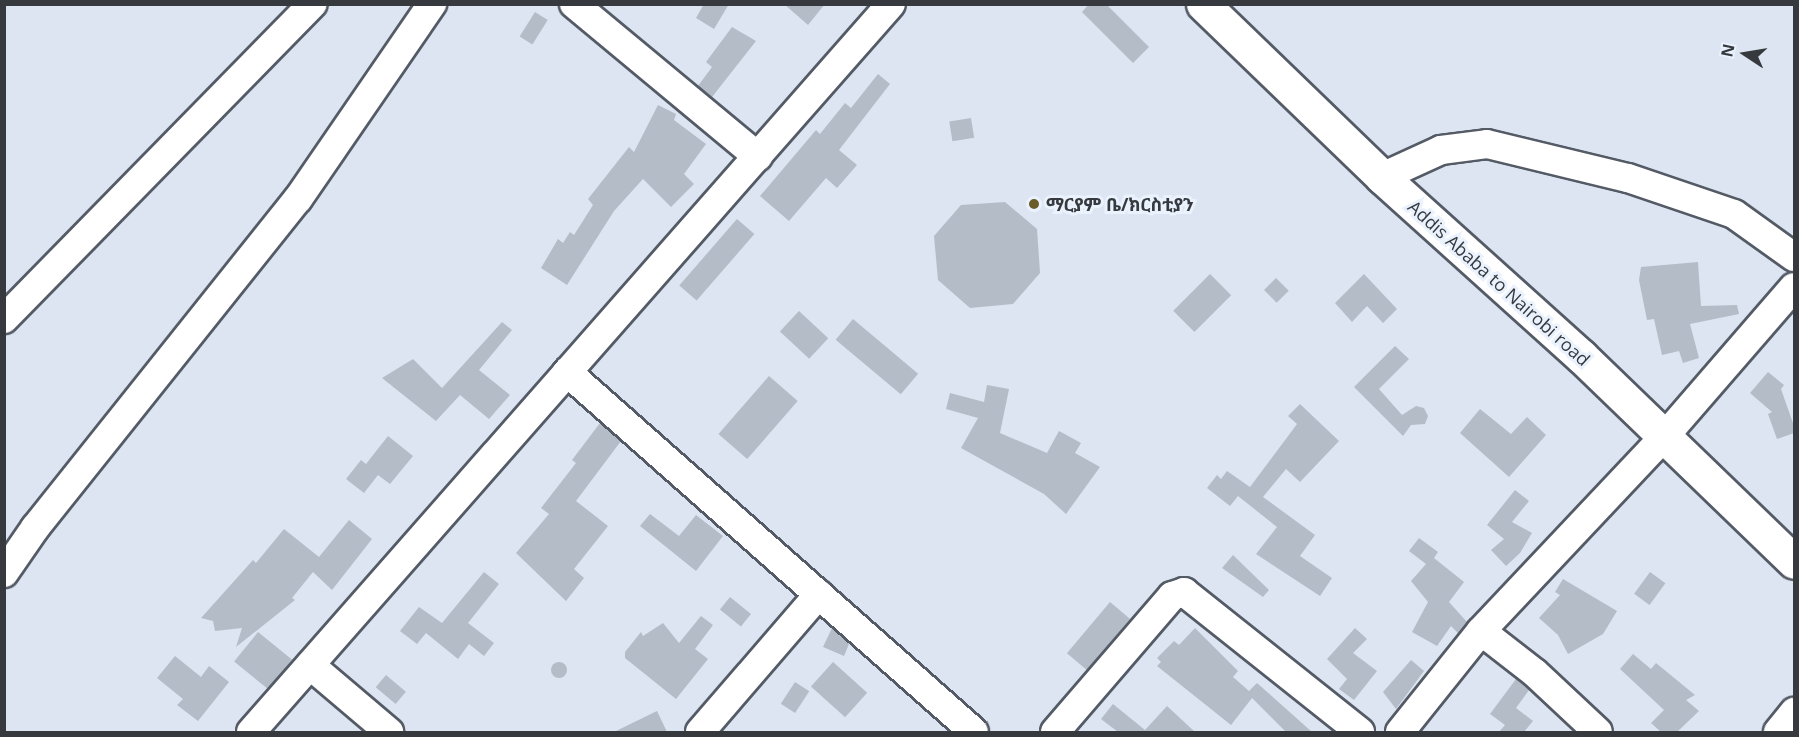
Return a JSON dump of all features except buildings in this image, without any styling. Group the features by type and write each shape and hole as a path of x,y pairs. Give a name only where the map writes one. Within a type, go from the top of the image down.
{"highway":[{"name":"Addis Ababa to Nairobi road","path":"1203,4 1382,177 1540,318 1794,562"}],"street":[{"path":"4,319 313,4"},
{"path":"4,573 35,528 298,199 432,4"},
{"path":"574,4 758,157"},
{"path":"251,732 891,4"},
{"path":"1382,177 1441,150 1487,144 1628,178 1734,214 1794,257"},
{"path":"1400,732 1481,631 1664,437 1794,287"},
{"path":"567,372 974,732"},
{"path":"1054,732 1172,596 1184,592 1360,732"},
{"path":"700,732 819,594"},
{"path":"1481,631 1535,673 1598,732"},
{"path":"310,665 389,732"},
{"path":"1778,732 1794,712"}],"place":[{"name":"ማርያም ቤ/ክርስቲያን","path":"1034,204"}]}
